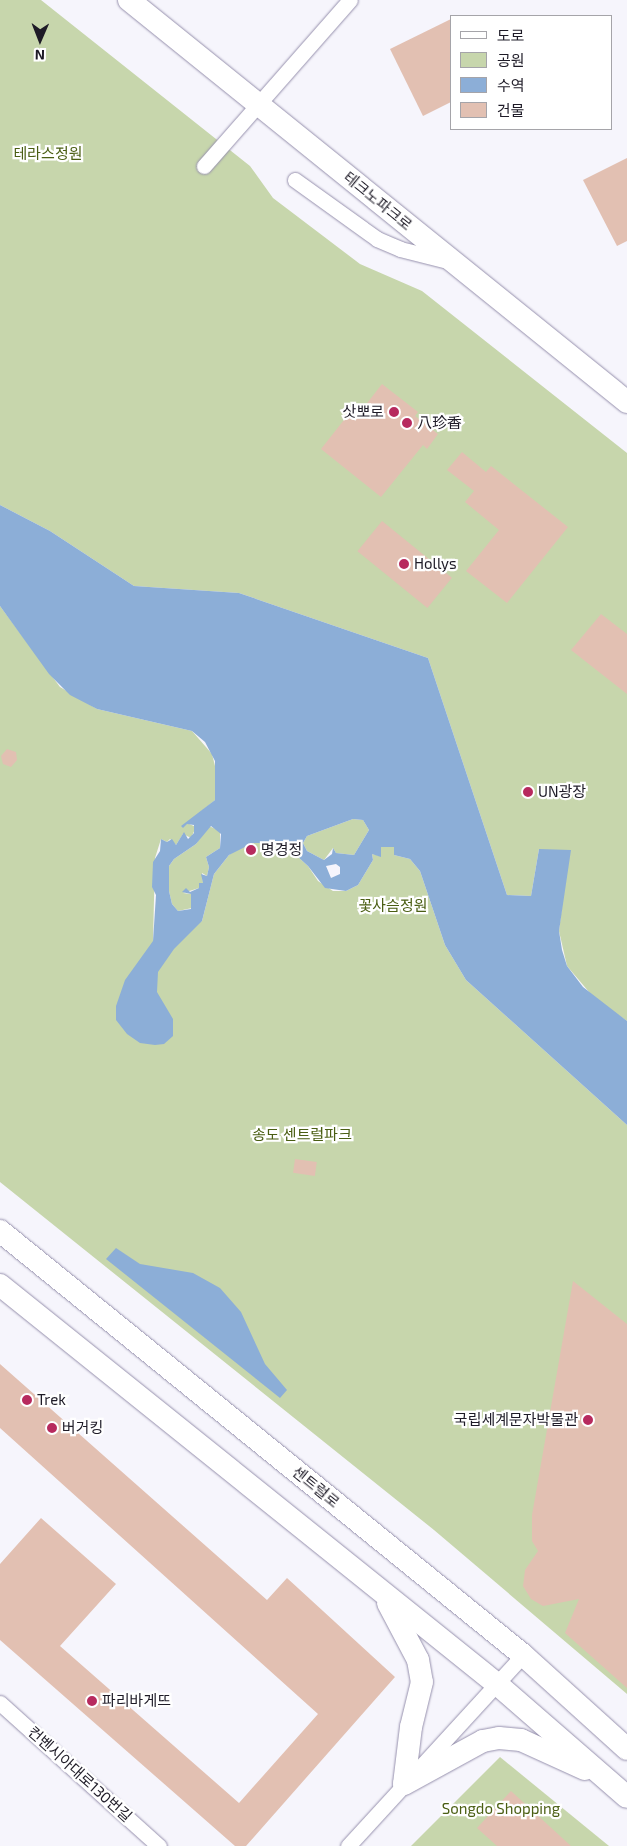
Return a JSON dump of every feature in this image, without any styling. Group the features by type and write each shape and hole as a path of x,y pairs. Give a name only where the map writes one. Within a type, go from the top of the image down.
{"main road":[{"name":"테크노파크로","path":"129,0 626,401"},
{"name":"센트럴로","path":"0,1231 523,1655 627,1750"},
{"path":"0,1285 497,1684 627,1798"},
{"path":"380,1590 408,1637 418,1660 422,1682 411,1727 404,1784"},
{"path":"404,1784 482,1741 499,1738 522,1740 603,1777"}],"street":[{"path":"204,166 350,0"},
{"path":"295,180 377,239 400,250 453,262"},
{"path":"348,1846 523,1655"},
{"name":"컨벤시아대로130번길","path":"0,1703 159,1846"}],"green space":[{"name":"테라스정원","path":"0,0 41,0 250,166 273,198 360,264 422,291 627,453 627,1021 595,999 567,966 559,931 562,906 539,849 531,896 507,895 428,658 239,593 134,586 50,531 0,505"},
{"name":"송도 센트럴파크","path":"0,606 60,687 97,709 192,731 212,754 216,770 215,800 187,823 196,827 191,838 183,834 176,845 170,839 167,842 161,839 155,858 153,941 202,921 214,874 229,855 241,846 253,843 277,843 287,847 308,866 318,881 333,891 346,891 358,885 373,860 372,854 381,856 381,847 394,847 394,855 410,859 420,871 445,945 466,980 627,1125 627,1694 434,1530 0,1182"},
{"path":"353,819 363,820 369,830 354,855 336,853 333,848 324,860 307,851 303,843 307,836"},
{"path":"209,826 220,831 220,848 206,857 209,867 207,876 202,873 203,883 199,888 183,893 191,894 192,908 178,911 172,904 169,891 169,866 174,859 196,844"},
{"name":"Songdo Shopping","path":"500,1757 609,1846 411,1846"}],"water":[{"path":"0,505 50,531 134,586 239,593 428,658 507,895 531,896 539,849 571,850 559,931 562,950 567,966 583,987 627,1021 627,1125 466,980 445,945 420,871 410,859 394,855 394,847 381,847 381,857 372,854 373,860 358,885 346,891 325,888 308,866 287,847 277,843 253,843 229,855 214,874 202,921 174,949 158,972 157,992 173,1019 173,1036 164,1044 155,1045 140,1043 127,1034 116,1020 116,1006 125,980 153,941 156,895 152,887 153,862 160,851 161,839 167,842 172,839 176,845 184,832 188,839 194,833 194,825 187,824 183,828 181,826 215,800 215,761 205,742 192,731 97,709 70,695 49,674 0,606","holes":["353,819 363,820 369,830 354,855 336,853 333,848 332,854 324,860 307,851 303,843 307,836","211,826 221,834 220,848 206,857 209,867 207,876 201,874 203,883 199,883 199,888 190,892 186,888 182,892 191,894 191,909 178,911 172,904 169,891 169,866 174,859 196,844","336,864 340,867 340,874 331,878 326,866"]},
{"path":"116,1248 140,1264 193,1273 220,1288 241,1312 265,1364 287,1390 280,1398 106,1259"}],"building":[{"path":"450,19 450,102 423,116 390,49"},
{"path":"627,158 627,241 617,246 583,180"},
{"path":"382,384 418,412 415,416 438,434 427,449 423,445 381,497 321,449 351,411 357,416"},
{"path":"462,452 486,472 491,466 568,527 507,603 466,571 499,530 465,502 474,491 447,470"},
{"name":"Hollys","path":"382,521 452,578 427,608 357,551"},
{"path":"601,614 627,634 627,694 571,650"},
{"path":"7,749 16,752 17,760 11,767 3,764 1,756"},
{"path":"295,1159 317,1162 315,1176 293,1173"},
{"name":"국립세계문자박물관","path":"573,1281 627,1324 627,1688 565,1633 579,1599 543,1606 531,1599 523,1586 525,1570 538,1551 532,1541 532,1515"},
{"path":"0,1364 267,1600 287,1578 395,1677 246,1846 235,1846 0,1640 0,1564 41,1518 116,1584 60,1646 239,1803 318,1714 0,1428"},
{"path":"511,1791 571,1846 497,1846 477,1828"}],"place":[{"name":"삿뽀로","path":"394,412"},
{"name":"八珍香","path":"407,423"},
{"name":"Hollys","path":"404,564"},
{"name":"UN광장","path":"528,792"},
{"name":"명경정","path":"251,850"},
{"name":"Trek","path":"27,1400"},
{"name":"국립세계문자박물관","path":"588,1420"},
{"name":"버거킹","path":"52,1428"},
{"name":"파리바게뜨","path":"92,1701"}],"park label":[{"name":"꽃사슴정원","path":"393,906"}]}
